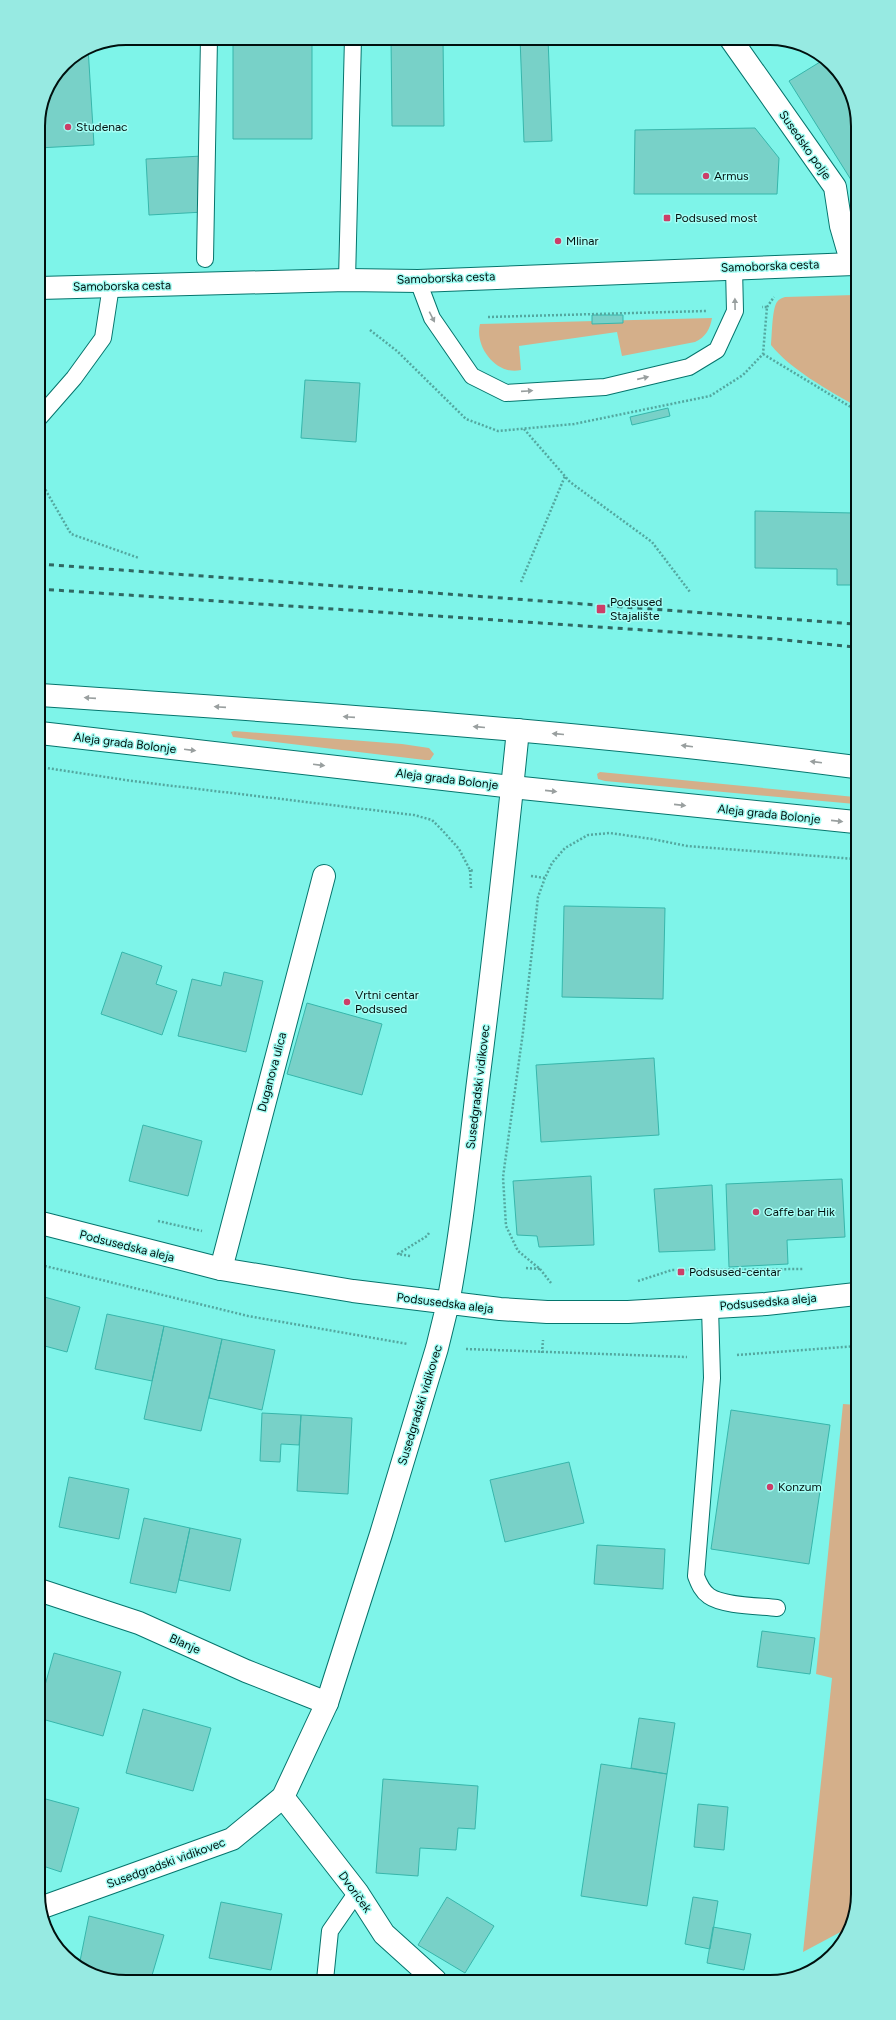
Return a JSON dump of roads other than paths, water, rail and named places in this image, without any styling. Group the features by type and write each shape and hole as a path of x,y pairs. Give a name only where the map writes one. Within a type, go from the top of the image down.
{"street":[{"name":"Susedsko polje","path":"735,45 835,187 841,226 851,258"},
{"name":"Samoborska cesta","path":"45,288 347,280 418,281 851,264"},
{"path":"45,695 626,739 851,767"},
{"name":"Susedgradski vidikovec","path":"46,1906 232,1839 283,1797 327,1703 437,1348 448,1303 456,1262 504,873 518,730"},
{"name":"Aleja grada Bolonje","path":"45,734 512,787 851,822"},
{"name":"Duganova ulica","path":"221,1269 324,876"},
{"name":"Podsusedska aleja","path":"45,1225 221,1269 353,1292 547,1312 586,1314 710,1307 851,1294"},
{"name":"Blanje","path":"45,1592 138,1623 246,1671 327,1703"},
{"name":"Dvoriček","path":"283,1797 357,1892 384,1934 429,1975"}],"lane":[{"path":"205,259 209,45"},
{"path":"347,280 353,45"},
{"path":"418,281 432,318 472,376 506,393 605,386 689,367 717,350 735,310 734,268"},
{"path":"45,411 74,378 103,338 110,286"},
{"path":"710,1307 712,1378 696,1576 700,1587 710,1597 726,1602 777,1608"},
{"path":"326,1975 330,1931 357,1892"}],"railway":[{"path":"45,564 851,624"},
{"path":"45,589 776,639 851,647"}],"place":[{"name":"Studenac","path":"68,127"},
{"name":"Armus","path":"706,176"},
{"name":"Podsused most","path":"667,218"},
{"name":"Mlinar","path":"558,241"},
{"name":"Podsused Stajalište","path":"601,609"},
{"name":"Vrtni centar Podsused","path":"347,1002"},
{"name":"Caffe bar Hik","path":"756,1212"},
{"name":"Podsused-centar","path":"681,1272"},
{"name":"Konzum","path":"770,1487"}]}
